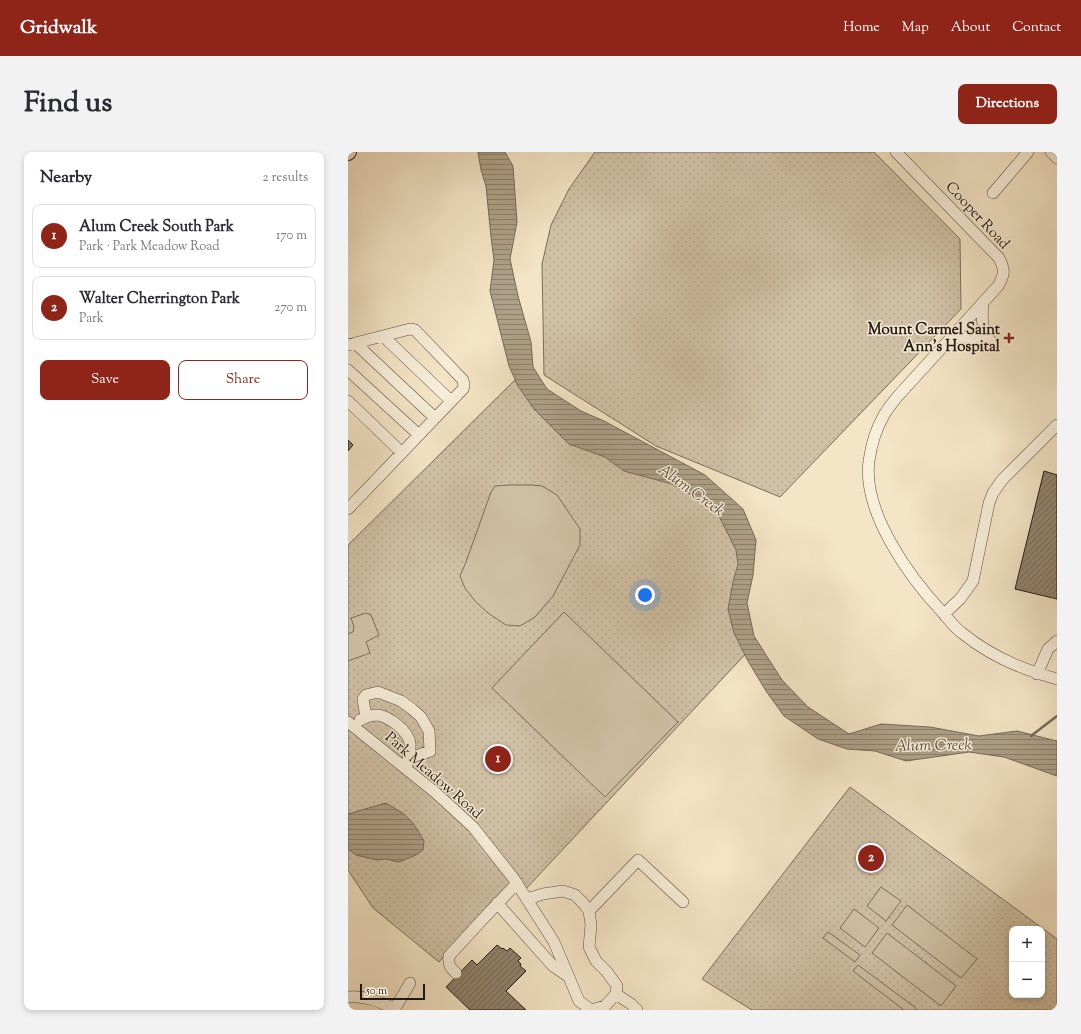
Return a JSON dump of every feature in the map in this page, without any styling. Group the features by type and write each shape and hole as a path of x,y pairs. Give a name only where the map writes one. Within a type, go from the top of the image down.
{"street":[{"name":"Cooper Road","path":"897,152 999,258 1004,267 1003,277 998,286 898,396 884,415 874,438 869,463 869,486 875,510 884,532 912,577 926,595 961,632 1008,662 1037,674 1057,679"},
{"path":"993,193 1028,152"},
{"path":"1050,152 1057,158"},
{"path":"950,339 958,337 975,338 993,346 984,331 982,324 983,303"},
{"path":"348,509 463,389 464,386 463,380 415,330 410,329 352,344"},
{"path":"383,336 451,401"},
{"path":"352,344 435,418"},
{"path":"348,370 418,435"},
{"path":"348,402 402,453"},
{"path":"944,614 960,599 972,580 989,503 993,493 1002,480 1057,425"},
{"path":"1037,674 1048,649 1057,641"},
{"path":"366,717 363,699 366,695 378,692 401,701 421,717 428,731 430,751 407,764"},
{"path":"350,724 366,717 377,715 386,717 395,723 404,731 410,742 407,764"},
{"name":"Park Meadow Road","path":"350,724 407,764 436,794 473,827 517,883 554,942 583,1006 591,1010 605,1006 616,994"},
{"path":"589,911 638,860 683,902"},
{"path":"456,973 448,962 449,956 517,883"},
{"path":"527,899 543,894 563,891 575,895 583,902 589,911 591,924 589,947 596,961 608,972 617,986 616,994 637,1010"},
{"path":"497,903 553,966 569,977"},
{"path":"348,997 365,997 395,1009 410,983"}],"shaded area":[{"path":"595,152 874,152 960,239 961,309 780,497 656,446 544,375 542,264 551,225 569,189"},
{"path":"521,374 726,509 749,552 740,608 752,647 523,892 514,879 439,962 373,908 348,870 348,545"},
{"path":"495,486 542,486 557,495 580,529 580,545 553,596 535,617 520,626 506,625 488,613 475,601 465,588 460,576 491,492"},
{"path":"564,612 678,722 605,797 492,688"},
{"path":"366,613 371,615 379,635 366,642 370,653 348,661 348,634 353,632 354,627 351,618"},
{"path":"850,787 1039,926 1009,926 1009,998 1045,998 1045,930 1057,939 1057,1010 752,1010 702,979"},
{"path":"881,887 901,901 886,921 867,906"},
{"path":"907,905 977,959 961,978 892,925"},
{"path":"854,909 879,928 865,947 840,928"},
{"path":"828,932 860,955 855,962 823,938"},
{"path":"887,933 956,986 941,1006 872,953"},
{"path":"858,965 916,1008 915,1010 904,1010 853,971"}],"water":[{"name":"Alum Creek","path":"478,152 505,152 513,166 517,222 510,259 518,296 531,342 533,367 547,389 581,411 604,421 705,475 743,509 756,540 753,575 747,603 754,636 782,680 808,707 849,734 881,724 930,727 979,736 1017,731 1057,741 1057,776 1004,757 969,752 906,761 875,751 847,749 818,739 784,716 766,691 748,661 734,633 728,609 738,564 736,550 718,514 690,494 672,484 624,471 605,457 569,444 534,409 518,386 509,366 490,291 494,260 486,186 481,170"},
{"path":"386,803 404,814 413,823 424,841 423,850 416,855 399,862 386,859 377,860 356,855 348,849 348,814"}],"building":[{"path":"348,440 353,445 348,451"},
{"path":"1044,471 1057,475 1057,599 1015,589"},
{"path":"497,945 507,951 510,948 521,958 518,961 521,964 520,966 526,971 506,991 526,1010 470,1010 446,987 472,960 477,965"}],"waterway":[{"path":"1031,736 1057,716"}],"place":[{"name":"Mount Carmel Saint Ann's Hospital","path":"1009,338"},
{"name":"Alum Creek South Park","path":"498,759"},
{"name":"Walter Cherrington Park","path":"871,858"}]}
